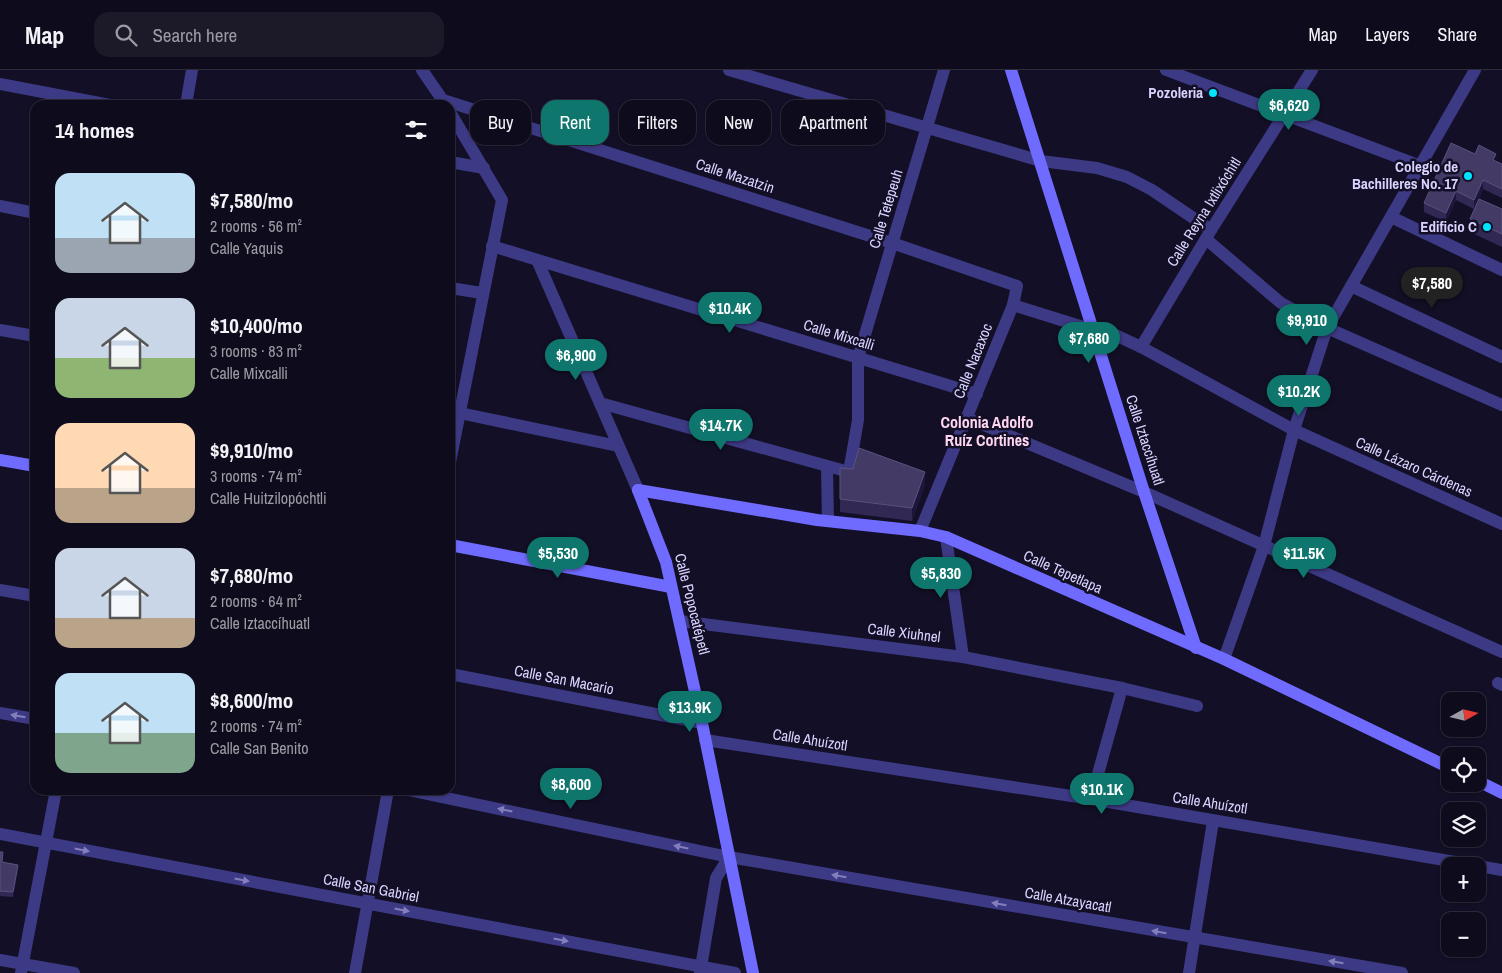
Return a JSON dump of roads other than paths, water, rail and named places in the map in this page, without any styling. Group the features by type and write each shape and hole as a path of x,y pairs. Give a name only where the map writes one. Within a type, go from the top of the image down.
{"street":[{"path":"187,100 192,70"},
{"path":"422,70 442,100"},
{"path":"729,70 767,75 928,128 1041,161 1097,168 1127,177 1152,190 1209,234 1281,303 1327,328 1502,405"},
{"name":"Calle Tetepeuh","path":"827,467 849,472 858,420 858,358 944,70"},
{"name":"Calle Iztaccíhuatl","path":"1011,70 1144,492 1196,648"},
{"path":"1166,70 1421,166"},
{"name":"Calle Reyna Ixtlixóchitl","path":"1141,347 1312,70"},
{"path":"1224,659 1264,546 1294,430 1327,328 1475,70"},
{"path":"0,84 84,100"},
{"name":"Calle Mazatzin","path":"455,106 892,243 1017,286"},
{"path":"455,120 502,200 455,407"},
{"path":"455,163 484,168"},
{"path":"0,206 30,212"},
{"path":"1391,217 1502,270"},
{"name":"Calle Mixcalli","path":"492,246 538,262 977,394"},
{"name":"Calle Popocatépetl","path":"538,262 638,490 666,562 706,740 753,973"},
{"name":"Calle Nacaxoc","path":"920,531 1013,305 1017,286"},
{"path":"1351,286 1502,357"},
{"path":"455,289 482,293"},
{"name":"Calle Lázaro Cárdenas","path":"1013,305 1093,330 1111,333 1141,347 1294,430 1502,524"},
{"path":"0,330 30,335"},
{"path":"600,403 827,467 828,521"},
{"path":"455,411 618,446"},
{"path":"967,418 1144,492 1502,652"},
{"path":"0,460 30,465"},
{"name":"Calle Tepetlapa","path":"638,490 828,521 920,531 946,538 1224,659 1441,764"},
{"path":"946,538 963,658"},
{"path":"455,546 671,587"},
{"path":"0,590 30,595"},
{"name":"Calle Xiuhnel","path":"680,621 963,658 1122,688 1197,706"},
{"name":"Calle San Macario","path":"455,675 702,723"},
{"path":"1090,799 1122,688"},
{"path":"0,713 30,719"},
{"name":"Calle Ahuízotl","path":"706,740 1090,799 1502,870"},
{"path":"1486,785 1502,793"},
{"path":"22,969 55,795"},
{"path":"355,973 387,795"},
{"name":"Calle Atzayacatl","path":"432,795 729,857 1402,973"},
{"path":"1189,973 1213,821"},
{"name":"Calle San Gabriel","path":"0,834 367,903 700,970 735,973"},
{"path":"700,970 716,878 729,857"},
{"path":"0,960 22,969 74,973"}],"place":[{"name":"Pozoleria","path":"1213,93"},
{"name":"Colegio de Bachilleres No. 17","path":"1468,176"},
{"name":"Edificio C","path":"1487,227"}],"district":[{"name":"Colonia Adolfo Ruíz Cortines","path":"987,431"}]}
